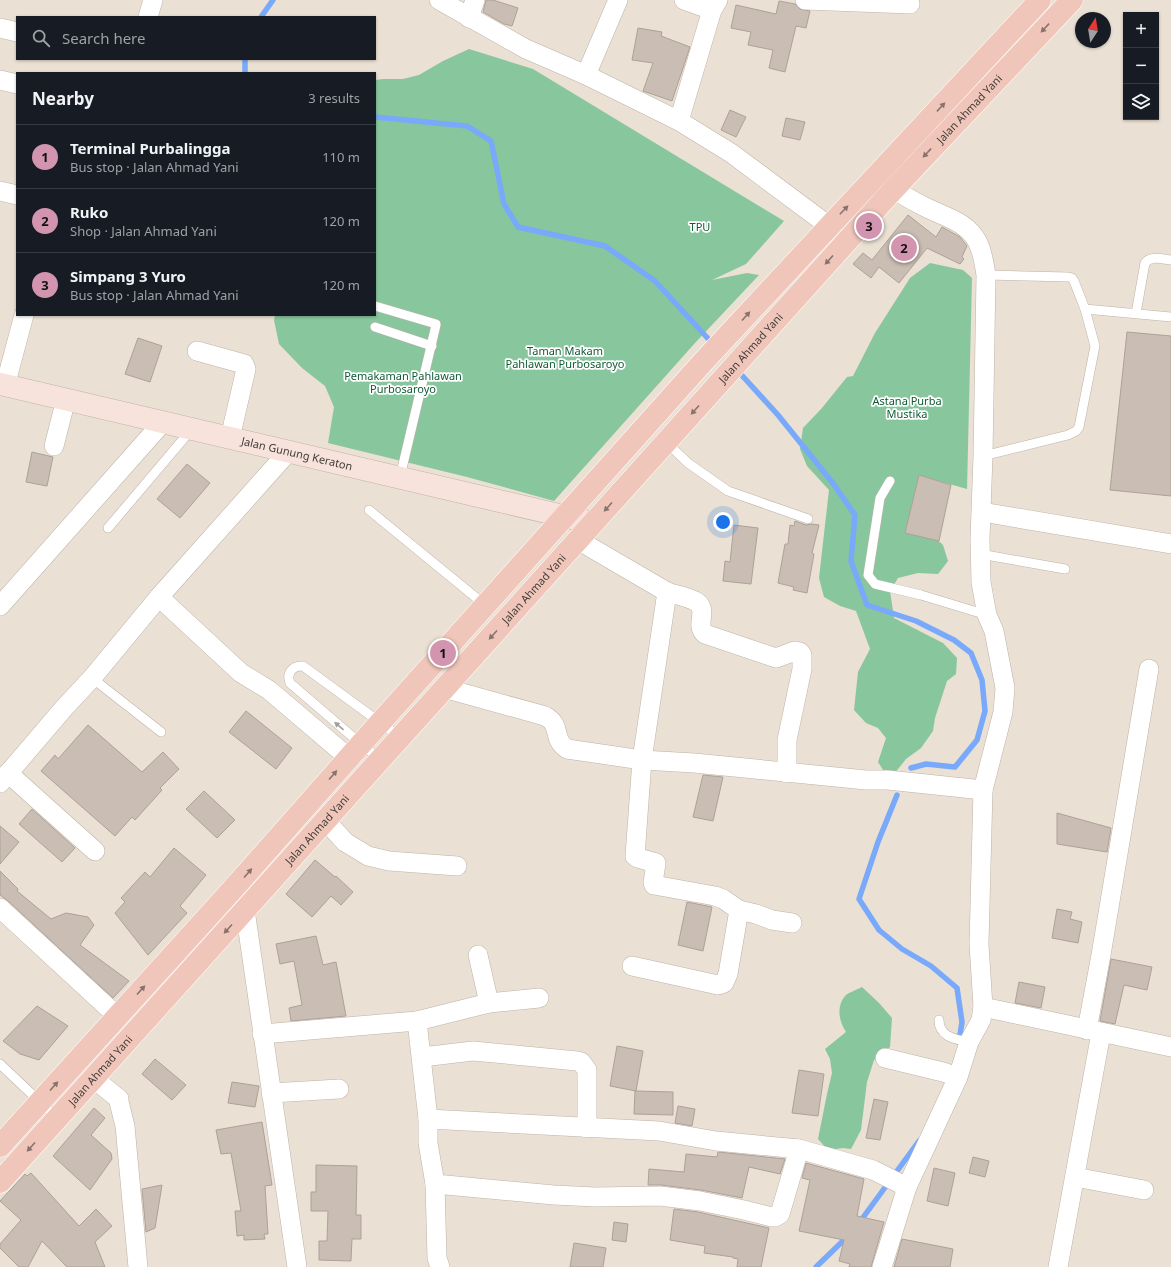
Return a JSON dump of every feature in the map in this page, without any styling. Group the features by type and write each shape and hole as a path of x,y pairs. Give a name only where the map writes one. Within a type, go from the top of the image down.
{"main road":[{"name":"Jalan Ahmad Yani","path":"0,1146 232,890 702,363 1040,0"},
{"name":"Jalan Ahmad Yani","path":"0,1182 893,190 1072,0"}],"street":[{"path":"148,16 153,0"},
{"path":"439,0 472,9 526,49 586,75 679,121 730,153 829,226"},
{"path":"586,75 618,0"},
{"path":"679,121 715,5 684,0"},
{"path":"805,0 910,4"},
{"path":"0,28 16,32"},
{"path":"0,80 16,84"},
{"path":"876,176 893,190 927,208 956,220 967,228 977,240 982,251 986,274 980,554 981,582 987,615 994,631 1005,688 1003,712 983,790 979,944 983,1007 981,1020 963,1040 952,1075 903,1185 882,1267"},
{"path":"0,191 16,195"},
{"path":"2,385 24,316"},
{"path":"197,351 244,364 246,366 230,438"},
{"name":"Jalan Gunung Keraton","path":"2,385 593,523"},
{"path":"54,446 66,399"},
{"path":"0,606 162,422"},
{"path":"95,851 4,778 64,708 92,678 159,597 289,452"},
{"path":"982,512 1171,544"},
{"path":"578,540 667,592 694,601 701,606 702,614 700,627 702,632 705,634 776,658 794,651 800,652 802,655 802,669 787,740 787,773"},
{"path":"667,592 642,760 635,856 656,863 654,885 715,896 723,899 739,910 772,920 792,923"},
{"path":"159,597 242,673 269,690 355,751"},
{"path":"1058,1267 1075,1177 1094,1032 1102,956 1149,669"},
{"path":"444,688 545,716 555,724 558,740 561,745 567,749 642,760 694,763 866,780 888,780 983,790"},
{"path":"325,820 345,842 368,856 389,861 457,866"},
{"path":"232,890 245,910 297,1267"},
{"path":"0,908 117,1016"},
{"path":"632,966 718,986 724,983 728,974 739,910"},
{"path":"478,955 489,1003"},
{"path":"262,1034 417,1021 489,1003 539,998"},
{"path":"983,1007 1094,1032 1171,1047"},
{"path":"417,1021 428,1119 428,1143 435,1184 438,1258 440,1267"},
{"path":"422,1057 473,1051 581,1062 587,1070 587,1128"},
{"path":"885,1058 952,1075"},
{"path":"93,1078 119,1099 124,1120 138,1267"},
{"path":"271,1093 339,1089"},
{"path":"428,1119 659,1131 716,1142 799,1149 873,1170 903,1185"},
{"path":"435,1184 595,1198 660,1196 700,1201 775,1217 780,1214 799,1149"},
{"path":"1075,1177 1144,1190"}],"lane":[{"path":"1136,313 1147,260 1153,258 1171,260"},
{"path":"983,456 1068,436 1076,431 1079,427 1095,346 1085,309 1072,278 986,274"},
{"path":"376,306 436,324 400,477"},
{"path":"1085,309 1171,317"},
{"path":"375,327 432,346"},
{"path":"108,528 192,429"},
{"path":"666,442 688,463 728,491 808,519"},
{"path":"890,481 880,498 868,575 871,580 875,584 921,595 987,615"},
{"path":"369,510 486,605"},
{"path":"980,554 1065,568"},
{"path":"380,759 355,751 290,683 288,679 292,669 296,666 304,666 400,738"},
{"path":"92,678 161,732"},
{"path":"939,1020 939,1027 942,1032 963,1040"},
{"path":"0,1064 57,1118"}],"green space":[{"path":"469,49 533,69 784,221 746,264 712,280 747,273 759,275 695,343 554,501 467,477 328,443 334,407 325,386 302,368 279,344 274,320 275,316 376,316 376,80 403,79 419,75 443,61"},
{"name":"Astana Purba Mustika","path":"930,263 963,270 972,278 967,489 921,476 922,525 943,545 948,561 938,574 918,573 898,578 890,591 894,618 943,643 957,658 956,674 947,681 935,718 933,731 921,748 906,759 894,774 885,773 878,762 886,738 878,728 866,723 854,710 858,672 870,649 856,611 840,606 824,597 819,578 829,490 807,466 800,449 803,428 822,408 847,377 853,376 875,333 910,278"},
{"path":"862,987 892,1018 890,1047 874,1060 867,1082 861,1130 851,1149 843,1148 828,1150 818,1139 832,1073 830,1059 825,1049 846,1032 840,1019 840,1005 842,1000 851,992"}],"building":[{"path":"486,0 493,0 518,8 512,26 504,24 483,12"},
{"path":"779,1 795,4 800,9 810,11 806,28 796,26 785,72 769,68 773,50 748,45 751,32 731,28 736,5 776,14"},
{"path":"638,28 662,32 661,36 690,47 672,101 643,91 653,63 632,60"},
{"path":"730,110 746,117 736,137 721,130"},
{"path":"786,118 805,122 800,140 782,136"},
{"path":"908,215 936,237 942,227 960,237 967,246 962,257 964,259 960,264 927,248 899,283 879,267 871,278 853,264 863,253 872,260"},
{"path":"1127,332 1171,336 1171,496 1110,490"},
{"path":"138,338 162,346 150,382 125,374"},
{"path":"32,452 53,457 47,486 26,482"},
{"path":"187,464 210,483 180,518 157,499"},
{"path":"919,475 951,485 939,541 905,533"},
{"path":"795,521 806,525 819,525 812,553 814,554 807,593 793,590 794,587 778,583 785,544 788,544 790,525 794,526"},
{"path":"734,525 758,528 751,584 723,581 725,561 730,562"},
{"path":"246,711 292,748 276,769 229,732"},
{"path":"88,725 142,772 163,752 179,769 160,788 162,790 135,820 132,817 115,836 41,771 55,755 58,759"},
{"path":"703,775 723,777 713,821 693,817"},
{"path":"204,791 235,820 217,838 186,809"},
{"path":"32,809 75,848 62,862 19,824"},
{"path":"1057,813 1111,828 1107,852 1057,844"},
{"path":"0,826 19,842 0,864"},
{"path":"174,848 206,875 180,906 187,913 148,955 115,913 125,902 121,898 145,872 150,877"},
{"path":"315,860 335,877 336,876 353,892 341,905 331,896 312,917 286,894"},
{"path":"0,871 18,889 17,891 51,919 66,913 88,917 94,925 80,945 129,981 113,998 0,895"},
{"path":"687,902 712,907 703,951 678,945"},
{"path":"1057,909 1072,912 1070,919 1082,922 1078,943 1052,938"},
{"path":"316,936 323,965 336,962 346,1016 291,1021 289,1008 302,1005 294,961 280,964 276,944"},
{"path":"1111,959 1152,967 1147,990 1124,985 1115,1024 1100,1021"},
{"path":"1019,982 1045,987 1041,1008 1015,1003"},
{"path":"37,1006 68,1026 39,1060 20,1054 3,1041"},
{"path":"617,1046 643,1051 636,1091 610,1086"},
{"path":"155,1059 186,1085 172,1100 142,1074"},
{"path":"799,1070 824,1074 818,1116 792,1113"},
{"path":"232,1082 259,1086 255,1107 228,1103"},
{"path":"635,1091 673,1092 673,1115 634,1114"},
{"path":"874,1099 888,1102 880,1140 866,1138"},
{"path":"678,1106 695,1109 692,1126 675,1123"},
{"path":"94,1108 105,1118 91,1135 111,1153 112,1159 90,1190 53,1156"},
{"path":"262,1122 272,1185 265,1186 268,1234 264,1234 265,1239 244,1240 244,1235 237,1236 235,1211 241,1211 231,1153 221,1154 216,1130"},
{"path":"718,1152 785,1159 780,1174 749,1167 742,1198 701,1190 661,1185 648,1185 649,1169 684,1172 686,1154 717,1157"},
{"path":"973,1157 989,1161 985,1177 969,1173"},
{"path":"806,1163 864,1179 857,1216 884,1222 871,1267 849,1267 850,1264 839,1261 844,1240 799,1231 810,1180 802,1178"},
{"path":"316,1165 357,1166 356,1215 361,1215 361,1239 352,1239 351,1261 319,1260 319,1241 327,1241 328,1211 311,1211 311,1192 316,1192"},
{"path":"934,1168 955,1173 948,1206 927,1201"},
{"path":"31,1173 79,1226 96,1209 112,1226 95,1242 105,1267 67,1267 42,1241 28,1267 19,1267 0,1248 0,1244 21,1220 0,1201 25,1174 27,1176"},
{"path":"162,1185 155,1228 146,1232 142,1189"},
{"path":"674,1209 698,1212 769,1228 761,1267 737,1267 738,1259 704,1253 705,1246 670,1240"},
{"path":"614,1222 628,1224 626,1242 612,1240"},
{"path":"902,1239 953,1249 950,1267 894,1267"},
{"path":"574,1243 606,1248 603,1267 570,1267"}],"waterway":[{"path":"262,16 273,0"},
{"path":"245,60 245,72"},
{"path":"376,117 467,126 491,141 504,204 518,227 605,246 655,281 713,344"},
{"path":"737,370 778,415 832,482 855,515 851,561 867,605 916,621 954,640 971,653 982,680 985,711 977,740 955,767 926,764 911,768"},
{"path":"897,795 878,842 859,899 879,930 902,949 931,966 957,988 962,1022 959,1041"},
{"path":"859,1223 919,1141"},
{"path":"816,1267 848,1236"}],"place":[{"name":"Simpang 3 Yuro","path":"869,226"},
{"name":"Ruko","path":"904,248"},
{"name":"Terminal Purbalingga","path":"443,653"}],"park label":[{"name":"TPU","path":"700,227"},
{"name":"Taman Makam Pahlawan Purbosaroyo","path":"565,357"},
{"name":"Pemakaman Pahlawan Purbosaroyo","path":"403,382"}]}
